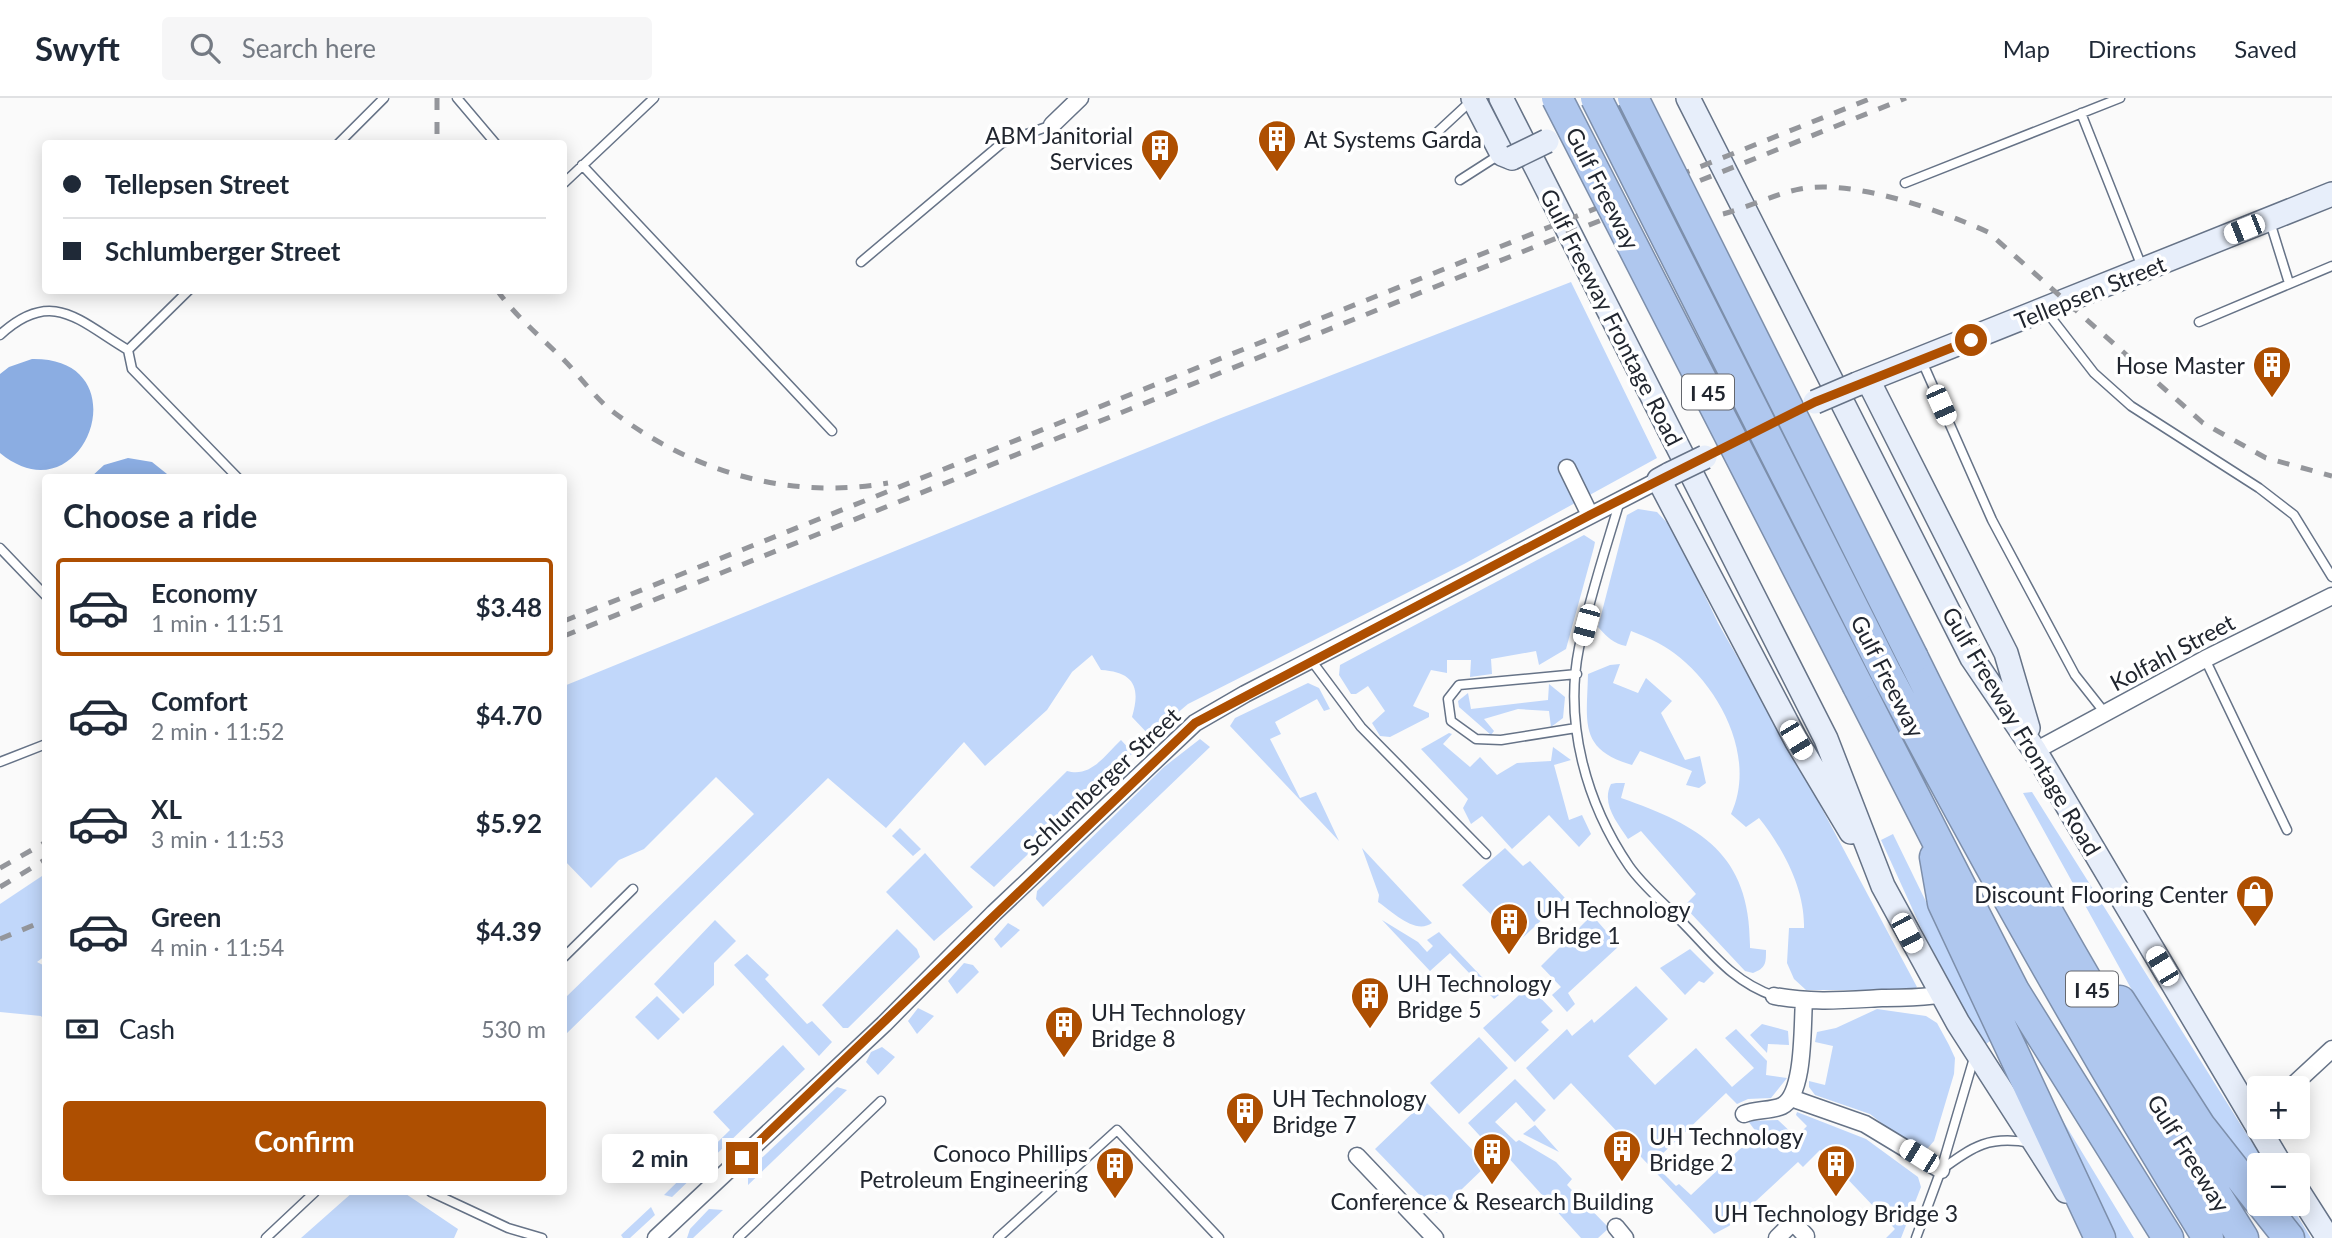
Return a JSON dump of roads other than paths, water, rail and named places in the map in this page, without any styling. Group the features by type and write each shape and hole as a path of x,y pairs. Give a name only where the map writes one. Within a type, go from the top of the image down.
{"highway":[{"name":"Gulf Freeway","path":"1558,98 2014,991 2168,1238"},
{"name":"Gulf Freeway","path":"1596,98 1885,671 1978,848 2099,1059 2208,1238"},
{"name":"Gulf Freeway","path":"1634,98 1951,735 2137,1070 2244,1238"},
{"path":"1951,735 2200,1126 2247,1186"},
{"path":"1930,829 1943,903 2098,1238"},
{"path":"2271,1216 2289,1238"}],"main road":[{"path":"1473,98 1507,156 1547,141 1634,98"},
{"name":"Gulf Freeway Frontage Road","path":"1501,98 1826,738 1883,886 1941,994 2098,1238"},
{"name":"Gulf Freeway Frontage Road","path":"1688,98 1972,658 2035,751 2247,1105"},
{"name":"Tellepsen Street","path":"1665,477 1815,402 2332,194"},
{"path":"1863,382 2006,653 2035,751"},
{"path":"1665,477 1796,740 1883,886"},
{"path":"2310,1210 2328,1238"}],"street":[{"path":"1052,125 1080,98"},
{"path":"1567,468 1590,515"},
{"name":"Schlumberger Street","path":"660,1237 884,1024 994,913 1195,723 1665,477"},
{"name":"Kolfahl Street","path":"2035,751 2205,659 2332,596"},
{"path":"1774,996 1804,1001 1913,1000 1941,994"},
{"path":"1744,1114 1781,1107 1791,1098 1800,1066 1804,1001"},
{"path":"2303,1076 2332,1049"},
{"path":"1791,1098 1865,1125 1941,1170"},
{"path":"1357,1156 1435,1238"},
{"path":"1777,1238 1793,1223 1805,1236"}],"lane":[{"path":"342,140 384,98"},
{"path":"457,98 493,140"},
{"path":"567,180 654,98"},
{"path":"1430,139 1473,98"},
{"path":"1905,183 2120,98"},
{"path":"2081,113 2143,270"},
{"path":"861,262 1002,143 1052,125"},
{"path":"1460,180 1507,156"},
{"path":"582,165 832,431"},
{"path":"2269,219 2289,283"},
{"path":"2199,322 2332,266"},
{"path":"128,350 185,294"},
{"path":"0,335 9,326 42,309 62,309 128,350 132,369 234,474"},
{"path":"2046,311 2094,373 2131,406 2259,488 2294,515 2332,577"},
{"path":"1921,359 1992,520 2075,675 2105,713"},
{"path":"1619,501 1579,650 1576,728 1586,775 1602,820 1630,866 1742,983 1774,996"},
{"path":"0,548 42,592"},
{"path":"2205,659 2287,830"},
{"path":"1311,660 1361,727 1486,854"},
{"path":"1576,728 1502,740 1476,739 1451,721 1448,699 1460,685 1577,674"},
{"path":"0,762 42,746"},
{"path":"567,954 633,889"},
{"path":"1916,1238 1941,1170 1976,1051"},
{"path":"738,1238 881,1101"},
{"path":"998,1238 1118,1130 1219,1238"},
{"path":"1941,1170 1968,1149 1984,1143 2008,1139 2036,1144"},
{"path":"266,1238 312,1195"},
{"path":"437,1195 508,1228 542,1238"}],"railway":[{"path":"437,98 437,140"},
{"path":"567,620 1872,98"},
{"path":"567,635 1906,98"},
{"path":"1723,214 1800,189 1845,188 1896,198 1988,232 2203,423 2266,458 2332,476"},
{"path":"500,294 609,408 646,435 678,452 745,477 780,484 816,488 888,483"},
{"path":"0,868 42,844"},
{"path":"0,887 42,861"},
{"path":"0,939 42,922"}],"place":[{"name":"At Systems Garda","path":"1277,173"},
{"name":"ABM Janitorial Services","path":"1160,182"},
{"name":"Hose Master","path":"2272,399"},
{"name":"Discount Flooring Center","path":"2255,928"},
{"name":"UH Technology Bridge 1","path":"1509,956"},
{"name":"UH Technology Bridge 5","path":"1370,1030"},
{"name":"UH Technology Bridge 8","path":"1064,1059"},
{"name":"UH Technology Bridge 7","path":"1245,1145"},
{"name":"UH Technology Bridge 2","path":"1622,1183"},
{"name":"Conference & Research Building","path":"1492,1186"},
{"name":"UH Technology Bridge 3","path":"1836,1198"},
{"name":"Conoco Phillips Petroleum Engineering","path":"1115,1200"}]}
